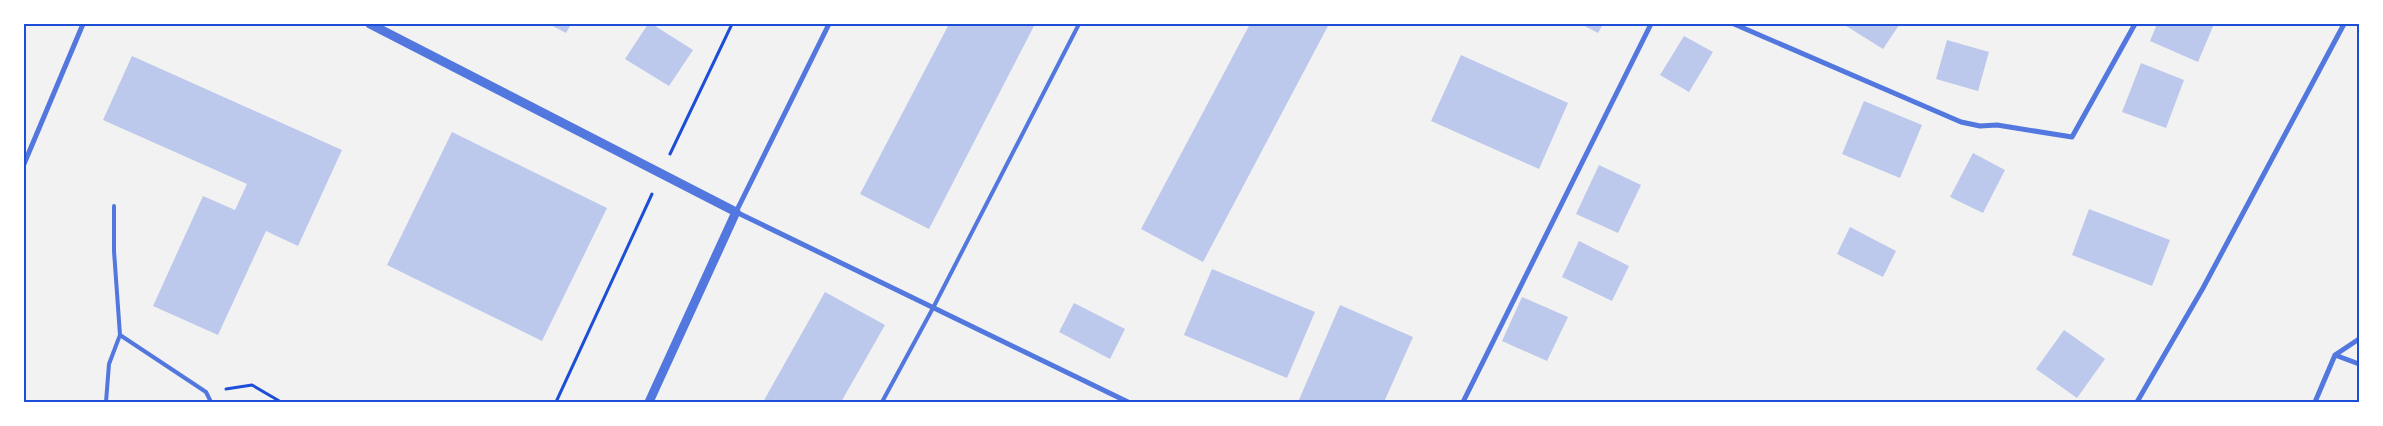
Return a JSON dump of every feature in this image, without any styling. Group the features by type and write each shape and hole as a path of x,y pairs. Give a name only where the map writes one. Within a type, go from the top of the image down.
{"street":[{"path":"24,164 83,24"},
{"path":"370,24 736,212 1128,402"},
{"path":"649,402 736,212 829,24"},
{"path":"1462,402 1651,24"},
{"path":"1734,24 1961,122 1980,126 1996,125 2072,137 2135,24"},
{"path":"2137,402 2202,288 2344,24"},
{"path":"2315,402 2335,355 2359,340"},
{"path":"2335,355 2359,364"}],"lane":[{"path":"882,402 934,308 1079,24"},
{"path":"106,402 109,364 120,335 114,251 114,206"},
{"path":"120,335 206,392 211,402"}],"path":[{"path":"556,402 732,24"},
{"path":"206,392 252,385 281,402"}],"building":[{"path":"549,24 571,24 566,33"},
{"path":"648,24 652,24 693,50 669,86 625,59"},
{"path":"949,24 1035,24 929,229 860,194"},
{"path":"1250,24 1329,24 1203,262 1141,229"},
{"path":"1581,24 1603,24 1598,33"},
{"path":"1843,24 1897,24 1899,25 1883,49"},
{"path":"2157,24 2214,24 2198,62 2150,41"},
{"path":"1684,36 1713,52 1689,92 1660,75"},
{"path":"1947,40 1989,52 1978,91 1936,79"},
{"path":"1461,55 1568,103 1539,169 1431,121"},
{"path":"132,56 342,150 298,246 266,231 218,335 153,306 203,196 235,210 247,184 103,120"},
{"path":"2141,63 2184,80 2166,128 2122,112"},
{"path":"1864,101 1922,125 1900,178 1842,154"},
{"path":"452,132 607,208 542,341 387,265"},
{"path":"1973,153 2005,170 1983,213 1950,197"},
{"path":"1599,165 1641,185 1618,233 1576,214"},
{"path":"2089,209 2170,240 2152,286 2072,255"},
{"path":"1850,227 1896,251 1883,277 1837,254"},
{"path":"1579,241 1629,266 1612,301 1562,277"},
{"path":"1212,269 1315,312 1287,378 1184,335"},
{"path":"825,292 885,325 841,402 763,402"},
{"path":"1522,297 1568,317 1547,361 1502,341"},
{"path":"1074,303 1125,329 1110,359 1059,332"},
{"path":"1340,305 1413,337 1384,402 1298,402"},
{"path":"2064,330 2105,359 2077,398 2036,369"}]}
